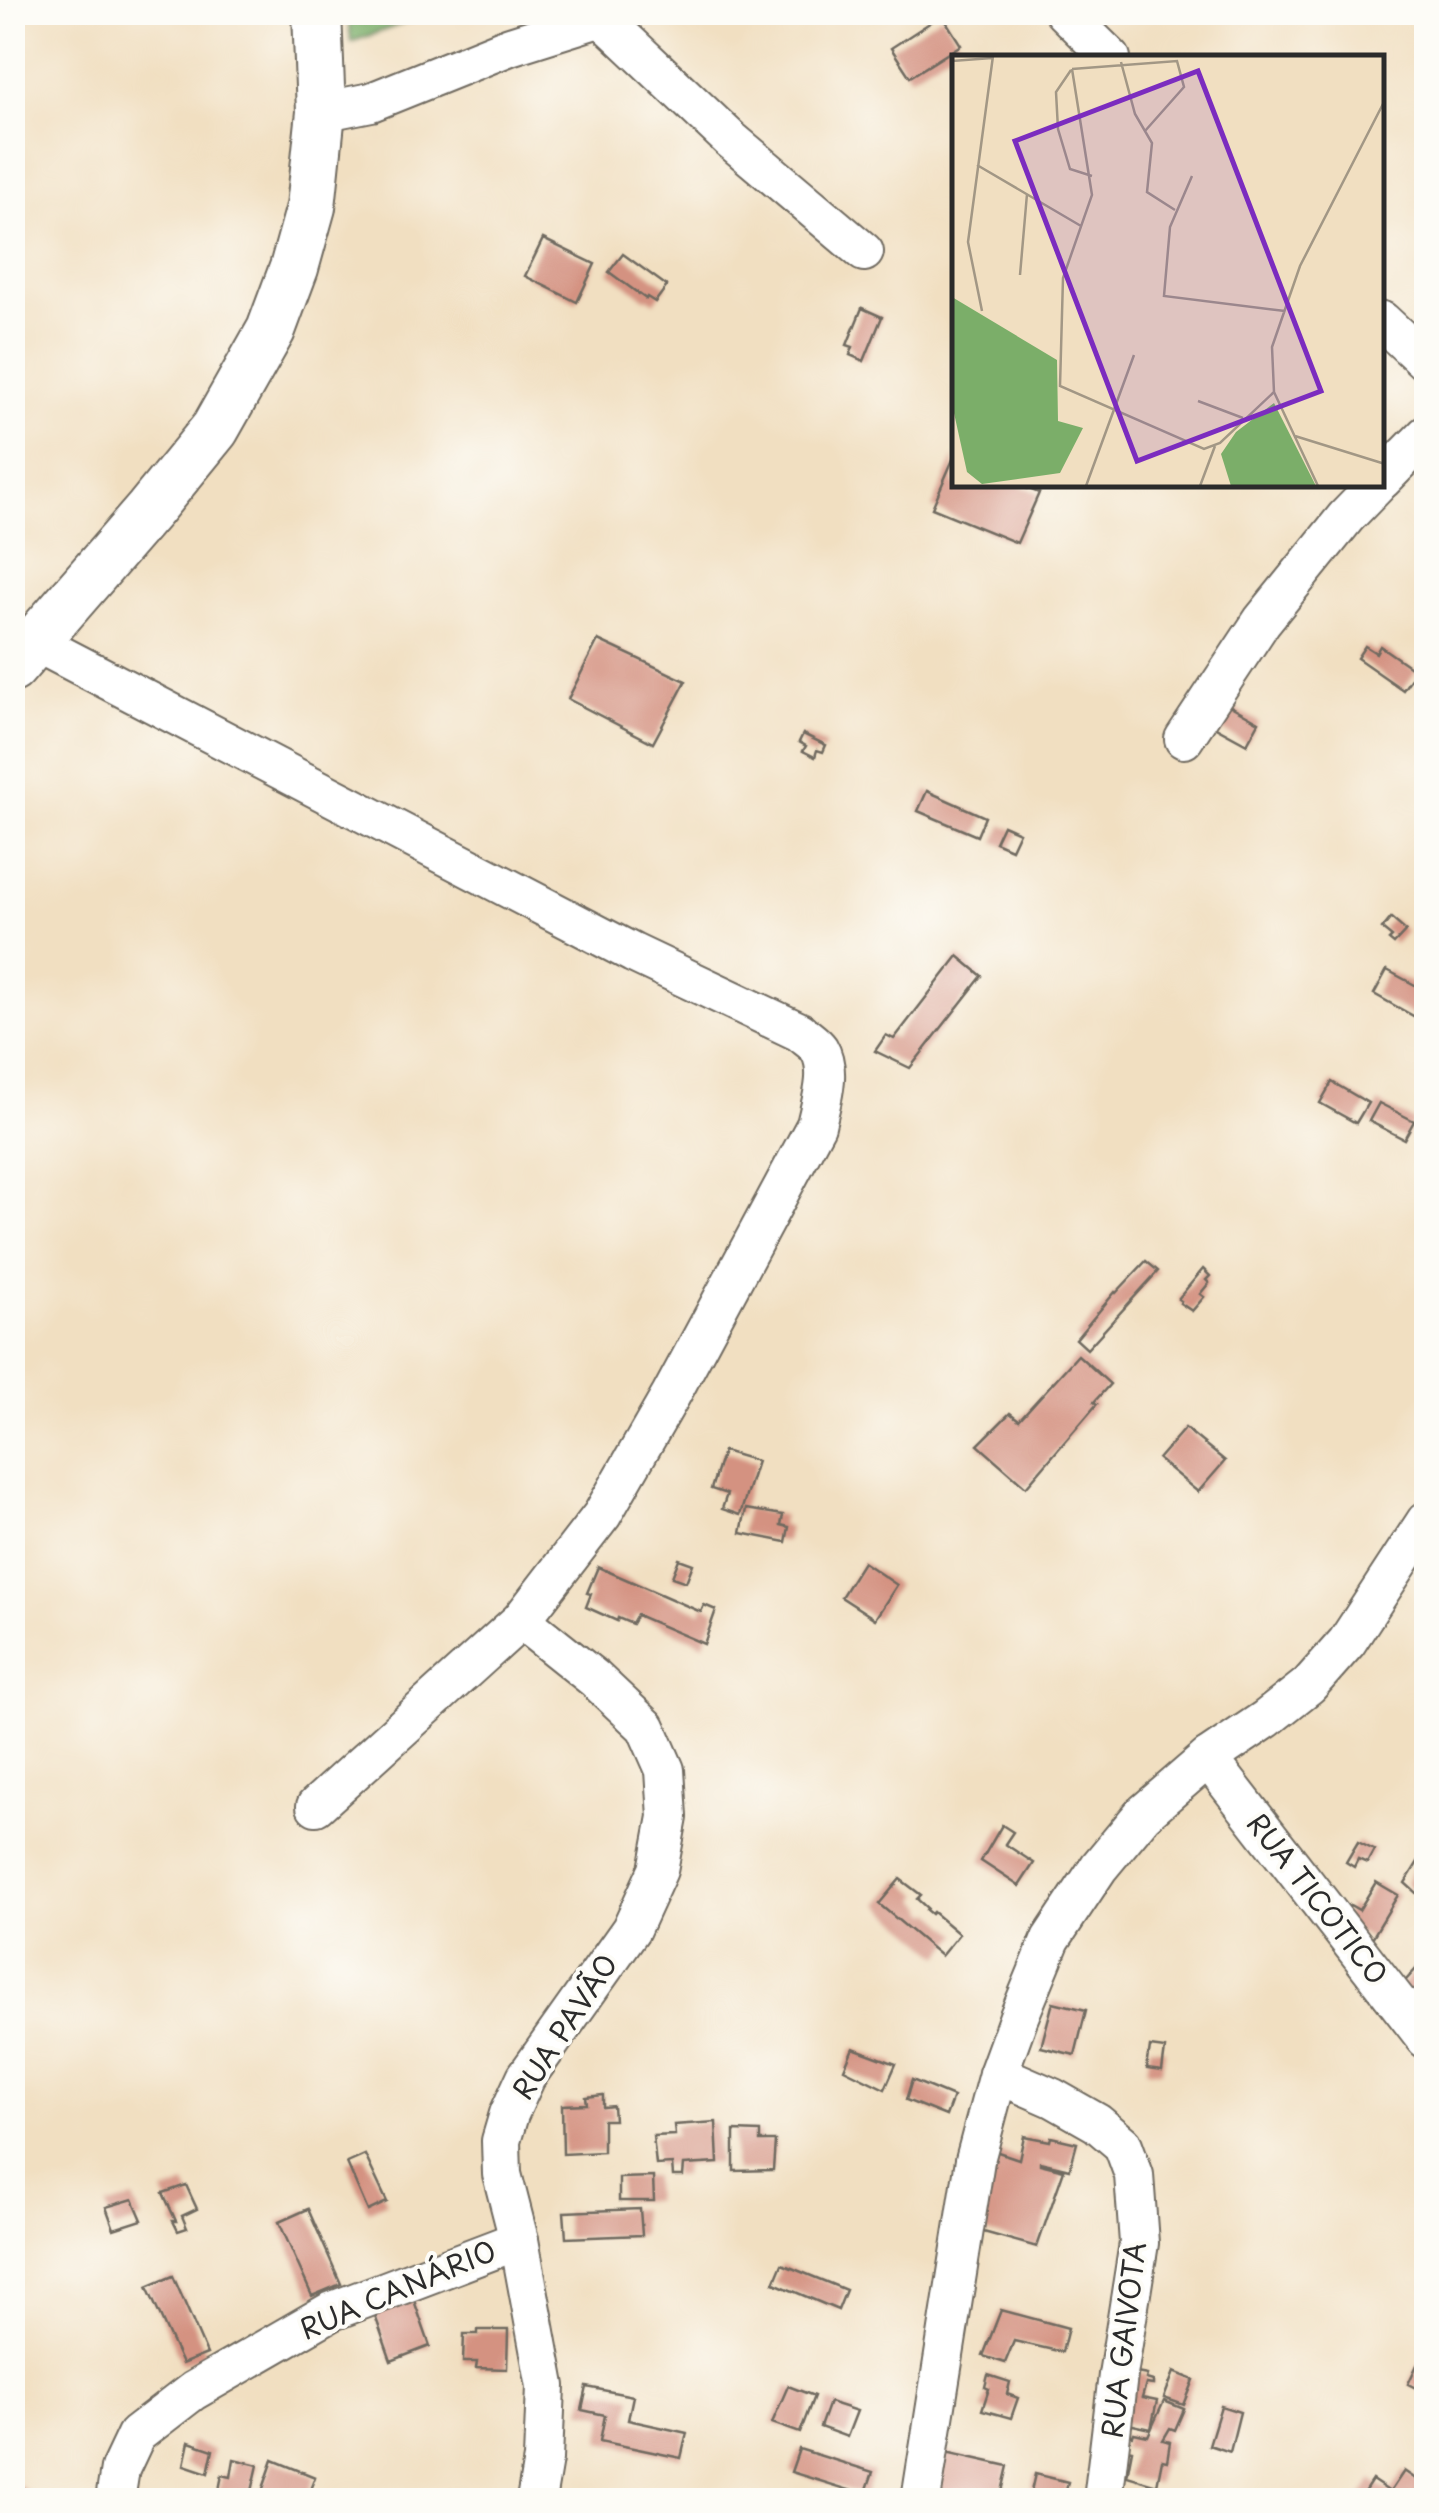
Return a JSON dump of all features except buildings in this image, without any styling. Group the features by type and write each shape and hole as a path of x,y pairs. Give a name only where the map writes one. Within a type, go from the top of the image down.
{"street":[{"path":"316,1806 521,1620 602,1516 816,1125 825,1082 818,1048 800,1032 24,655 214,429 270,330 312,207 321,112 317,12"},
{"path":"1064,12 1108,55"},
{"path":"321,112 370,102 510,46 611,16 730,139 864,252"},
{"path":"1384,324 1426,362"},
{"path":"1384,478 1426,434"},
{"path":"1184,739 1262,621 1346,516 1374,488"},
{"path":"921,2500 976,2160 998,2074 1051,1940 1099,1868 1144,1814 1208,1758 1266,1720 1309,1685 1346,1642 1426,1521"},
{"name":"RUA PAVÃO","path":"521,1620 646,1727 665,1770 668,1817 658,1870 631,1929 526,2078 501,2141 502,2174 519,2240 546,2386 543,2459 536,2500"},
{"name":"RUA TICOTICO","path":"1208,1758 1426,2039"},
{"name":"RUA GAIVOTA","path":"998,2074 1097,2123 1123,2146 1134,2175 1139,2242 1103,2500"},
{"name":"RUA CANÁRIO","path":"116,2500 120,2469 136,2435 193,2391 330,2312 519,2240"}],"green space":[{"path":"348,12 432,12 432,13 351,42"}]}
